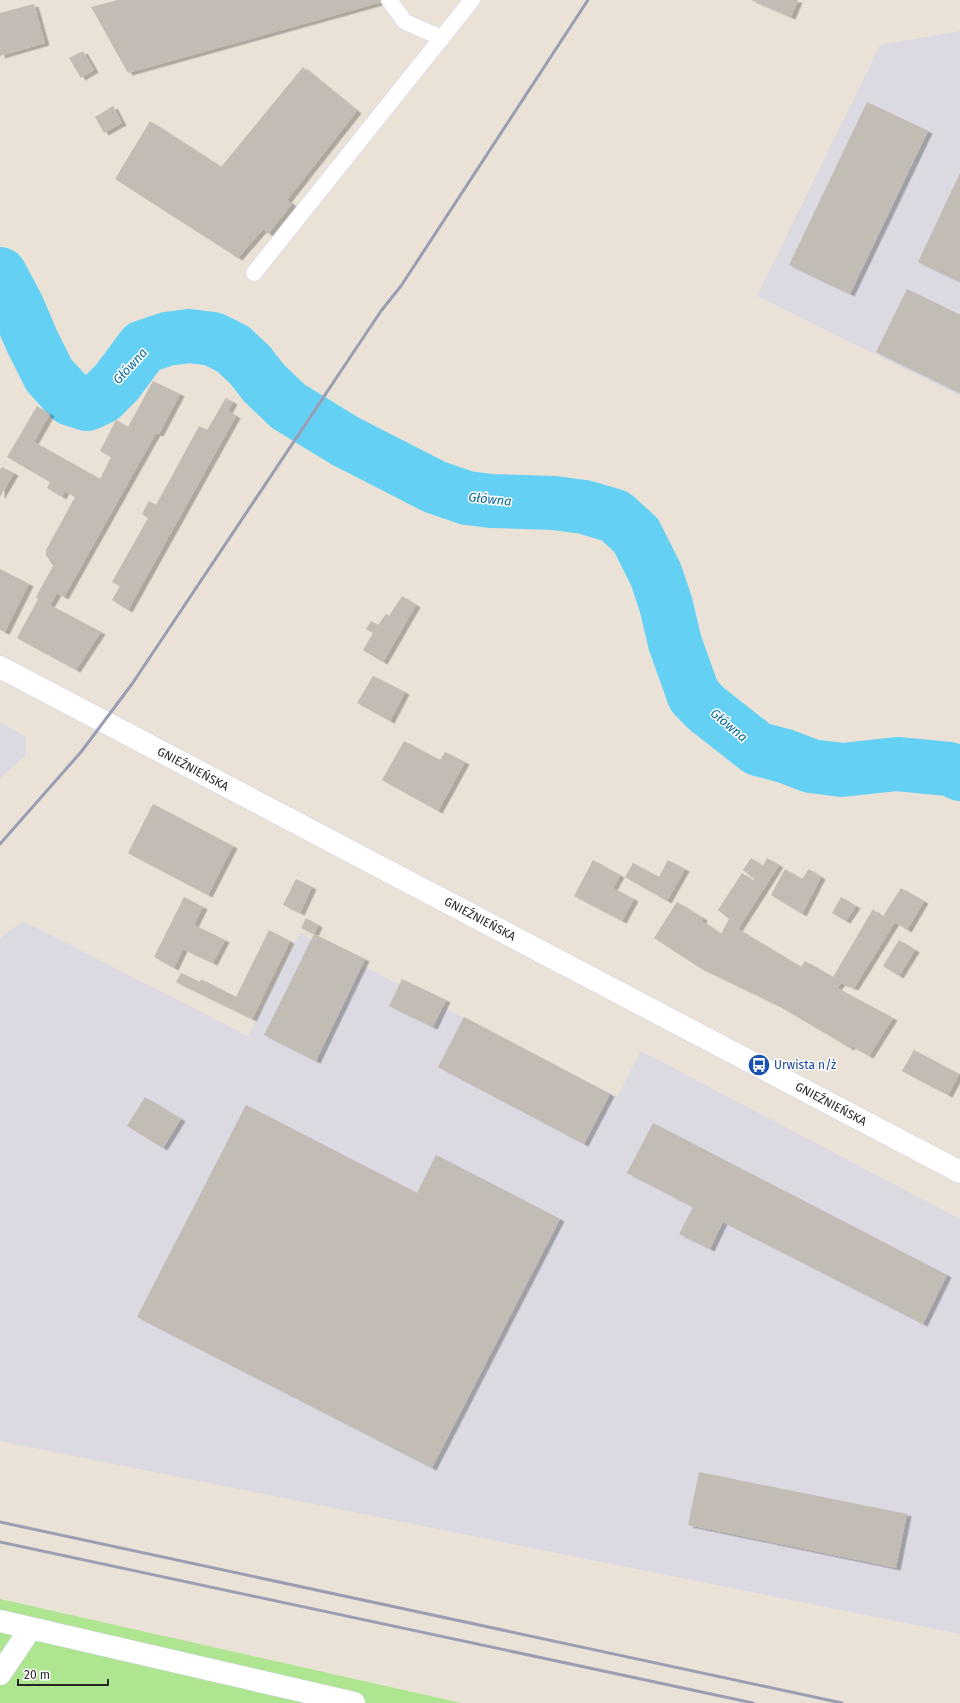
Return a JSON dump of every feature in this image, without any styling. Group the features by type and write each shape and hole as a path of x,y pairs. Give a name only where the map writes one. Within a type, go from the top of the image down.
{"street":[{"name":"GNIEŹNIEŃSKA","path":"0,667 960,1172"},
{"path":"0,1621 302,1698 354,1703"},
{"path":"0,1674 31,1628"}],"lane":[{"path":"389,0 405,22 442,38"},
{"path":"254,273 472,0"}],"shaded area":[{"path":"960,31 960,396 757,296 880,45"},
{"path":"0,722 26,737 26,755 0,778"},
{"path":"23,921 248,1036 300,933 617,1097 641,1051 960,1219 960,1634 0,1441 0,938"}],"green space":[{"path":"0,1599 461,1703 0,1703"}],"building":[{"path":"117,0 389,0 128,73 91,7"},
{"path":"751,0 798,0 791,17"},
{"path":"34,4 45,43 0,56 0,13"},
{"path":"83,51 94,70 81,78 69,58"},
{"path":"303,67 357,111 287,200 292,204 268,234 263,229 238,258 115,179 150,121 221,167"},
{"path":"867,102 928,131 850,294 789,265"},
{"path":"113,106 122,123 104,133 95,117"},
{"path":"960,173 960,282 918,262"},
{"path":"907,289 960,315 960,393 876,352"},
{"path":"153,381 180,394 159,434 156,433 64,597 57,593 50,605 101,632 76,670 17,638 38,599 36,597 53,566 46,555 46,550 75,497 65,491 62,497 47,488 50,482 7,457 37,406 50,414 34,442 100,479 111,457 100,451 116,420 128,427"},
{"path":"226,398 233,402 228,411 236,416 128,610 112,600 120,586 112,582 148,518 142,514 149,501 156,505 199,426 207,430"},
{"path":"2,467 14,473 0,497 0,470"},
{"path":"0,569 29,584 5,632 0,630"},
{"path":"402,596 416,605 383,662 363,650 373,633 366,629 371,621 378,625 386,614 389,616"},
{"path":"373,676 405,692 390,721 357,703"},
{"path":"404,741 440,760 445,752 465,762 438,811 382,780"},
{"path":"153,804 233,846 208,895 128,853"},
{"path":"751,858 763,866 767,858 779,865 738,929 801,967 805,961 833,977 873,909 881,917 883,916 901,888 924,901 907,930 895,922 854,988 841,983 837,988 893,1018 869,1056 851,1046 850,1048 779,1006 700,968 654,938 677,902 703,918 702,921 721,934 729,919 718,910 742,873 753,881 754,879 743,870"},
{"path":"593,860 620,875 613,888 634,899 622,921 574,896"},
{"path":"668,860 685,869 667,901 625,877 633,863 659,877"},
{"path":"785,869 802,879 809,869 821,877 802,914 771,895"},
{"path":"296,879 312,887 300,913 283,905"},
{"path":"184,897 203,907 194,925 225,940 213,963 183,949 174,968 154,957"},
{"path":"841,897 856,906 846,921 832,913"},
{"path":"306,918 318,925 314,934 301,928"},
{"path":"269,930 290,941 252,1019 176,982 181,973 200,982 201,979 236,997"},
{"path":"314,934 365,959 316,1061 264,1035"},
{"path":"899,940 915,950 899,976 883,966"},
{"path":"402,979 446,1000 433,1027 389,1006"},
{"path":"464,1017 610,1094 584,1144 438,1067"},
{"path":"914,1050 959,1074 948,1095 902,1071"},
{"path":"145,1097 181,1119 163,1148 127,1126"},
{"path":"246,1105 417,1193 436,1155 560,1219 432,1468 137,1317"},
{"path":"653,1123 947,1275 923,1324 723,1222 710,1249 679,1234 693,1207 627,1173"},
{"path":"699,1472 907,1514 896,1568 688,1525"}],"waterway":[{"name":"Główna","path":"0,274 18,308 49,375 71,399 87,404 102,397 117,382 143,347 167,339 189,336 213,339 233,349 250,365 264,383 288,406 345,441 435,487 467,498 491,501 554,503 584,507 615,516 636,535 656,575 666,605 675,643 694,696 707,709 758,749 785,756 811,766 842,770 897,764 949,769 960,774"}],"railway":[{"path":"0,844 81,752 132,684 381,311 401,286 588,0"},
{"path":"0,1522 842,1703"},
{"path":"0,1542 753,1703"}],"place":[{"name":"Urwista n/ż","path":"759,1065"}]}
